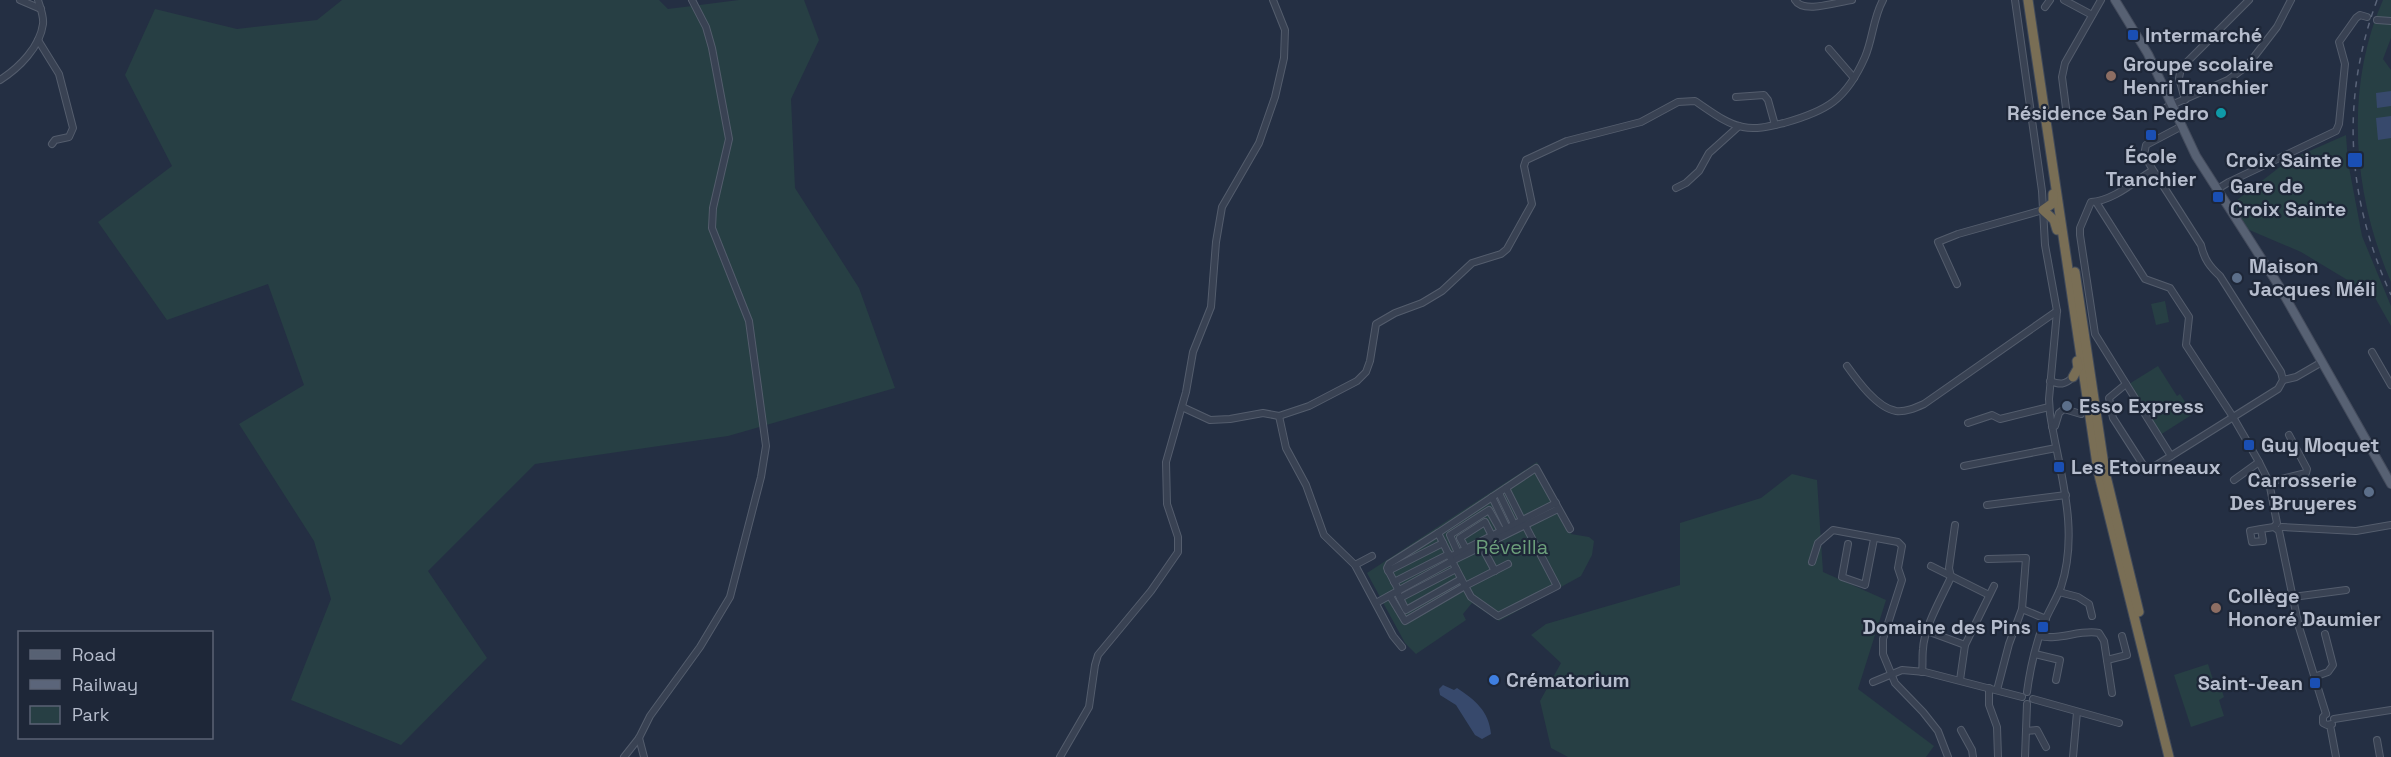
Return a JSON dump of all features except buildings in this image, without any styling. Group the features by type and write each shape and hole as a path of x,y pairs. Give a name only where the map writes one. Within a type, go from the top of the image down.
{"highway":[{"path":"2028,0 2074,309 2078,368 2073,377"},
{"path":"2034,0 2105,472 2175,757"},
{"path":"2047,127 2053,203 2043,210 2051,216 2056,225 2074,309"},
{"path":"2075,320 2098,471"},
{"path":"2081,414 2085,420 2169,757"}],"main road":[{"path":"2114,0 2170,106 2190,155 2216,190 2276,290 2290,308 2391,484"}],"street":[{"path":"20,0 41,9"},
{"path":"0,80 22,63 38,40 43,22 38,0"},
{"path":"624,757 716,622 730,597 761,477 766,446 749,321 712,228 713,208 729,139 712,48 706,27 692,0"},
{"path":"1060,757 1089,707 1098,655 1151,591 1178,552 1178,537 1167,504 1166,462 1182,407 1193,352 1211,307 1216,242 1222,207 1258,142 1275,97 1284,58 1285,30 1272,0"},
{"path":"1795,0 1806,8 1852,0"},
{"path":"1182,407 1210,420 1263,413 1279,416 1309,406 1357,381 1366,372 1370,361 1376,324 1442,291 1472,263 1494,258 1507,249 1532,204 1524,166 1526,160 1567,141 1641,122 1678,102 1688,100 1695,101 1736,126 1756,128 1818,113 1830,106 1854,78 1866,55 1877,9 1883,0"},
{"path":"2014,0 2038,162 2045,245 2056,311 2049,407 2070,517 2069,545 2059,592 2040,636 2024,695 2027,704 2025,757"},
{"path":"2044,8 2050,0"},
{"path":"2064,0 2092,15"},
{"path":"2066,108 2062,77 2065,63 2101,0"},
{"path":"2185,100 2179,78 2181,68 2249,0"},
{"path":"2170,106 2228,80 2247,66 2277,27 2291,0"},
{"path":"2216,190 2336,131 2339,124 2345,64 2339,42 2356,18 2360,15 2367,17"},
{"path":"2377,20 2391,21"},
{"path":"38,40 59,74 73,128 69,137 55,140 52,144"},
{"path":"1828,49 1854,78"},
{"path":"1736,98 1764,94 1768,100 1774,125"},
{"path":"1676,188 1686,183 1699,171 1709,153 1736,126"},
{"path":"2126,384 2109,398 2113,418 2146,471 2278,389 2283,380 2281,372 2220,276 2211,268 2201,245 2144,155 2145,147 2149,142 2179,127"},
{"path":"2153,170 2115,194 2091,202 2079,235 2095,334 2171,456"},
{"path":"2096,202 2146,280 2172,289 2190,319 2187,345 2233,417 2269,482 2293,597 2326,714 2322,721 2330,725"},
{"path":"1957,284 1938,242 1958,234 2043,210"},
{"path":"1847,366 1865,390 1893,411 1910,410 1924,404 2056,311"},
{"path":"2372,352 2391,385"},
{"path":"2283,380 2296,378 2322,362"},
{"path":"2050,381 2058,385 2067,383 2073,377"},
{"path":"1968,423 1992,415 2000,419 2049,407"},
{"path":"2052,427 2055,426 2059,413 2064,409 2081,414"},
{"path":"1279,416 1286,448 1306,485 1324,536 1355,565 1393,636 1402,648"},
{"path":"2269,482 2306,473 2307,469 2289,435"},
{"path":"1964,466 2056,448"},
{"path":"2234,480 2259,462"},
{"path":"1461,579 1406,610 1387,568 1393,560 1536,468 1570,529"},
{"path":"1438,533 1471,597 1498,616 1557,586 1506,488"},
{"path":"1499,493 1514,524"},
{"path":"1987,505 2066,495"},
{"path":"1492,497 1504,530"},
{"path":"1394,582 1480,545 1557,506"},
{"path":"1458,553 1450,535 1489,510 1504,530"},
{"path":"1466,549 1460,538 1485,522 1492,536"},
{"path":"1469,523 1495,571"},
{"path":"1399,594 1458,553 1480,545 1514,524 1524,523"},
{"path":"1922,672 1924,656 1922,650 1951,577 1949,568 1955,525"},
{"path":"2261,529 2278,527 2356,531 2391,525"},
{"path":"1812,562 1818,543 1833,530 1898,542 1902,546 1898,568 1902,580 1883,639 1883,654 1895,683 1938,731 1948,757"},
{"path":"1848,544 1842,577 1865,585 1874,539"},
{"path":"1388,571 1443,543"},
{"path":"1355,565 1372,556"},
{"path":"1988,559 2026,558 2022,609 2009,644 1997,690"},
{"path":"1390,596 1406,621 1508,564"},
{"path":"1931,566 1989,595"},
{"path":"1376,603 1456,569"},
{"path":"1960,680 1965,645 1994,586"},
{"path":"2293,597 2346,590"},
{"path":"2059,592 2078,597 2089,604 2092,616"},
{"path":"2022,609 2046,619"},
{"path":"2040,636 2072,636 2091,631 2099,633 2104,641 2112,693"},
{"path":"1928,632 1965,645"},
{"path":"2314,677 2328,672 2333,665 2325,634"},
{"path":"2107,660 2127,655 2122,636"},
{"path":"2035,654 2060,660 2056,680"},
{"path":"1873,682 1902,670 1922,672 1997,690 2024,695 2032,694 2033,699"},
{"path":"1989,688 1989,705 1997,727 1998,757"},
{"path":"2027,704 2033,699"},
{"path":"2033,699 2119,723"},
{"path":"2334,718 2391,710"},
{"path":"2073,757 2077,712"},
{"path":"2326,714 2331,714 2334,718"},
{"path":"2334,718 2330,725 2336,757"},
{"path":"1961,730 1972,750 1973,757"},
{"path":"2026,731 2037,730 2046,747"},
{"path":"639,738 644,757"},
{"path":"2377,740 2380,757"}],"green space":[{"path":"342,0 659,0 668,9 739,0 804,0 819,40 791,99 795,188 859,288 895,388 728,436 535,464 428,571 487,658 401,745 291,700 331,599 314,541 239,424 304,385 268,284 167,320 98,222 172,166 125,75 155,9 237,29 317,20"},
{"path":"2383,0 2391,0 2391,17 2383,23 2391,23 2391,38 2383,59 2391,70 2391,282 2368,214 2361,178 2358,141 2358,105 2362,69"},
{"path":"2346,135 2348,162 2362,236 2391,306 2391,326 2374,296 2301,252 2247,229 2233,203 2289,160"},
{"path":"2165,301 2169,322 2156,325 2151,304"},
{"path":"2158,366 2177,396 2180,394 2193,414 2160,435 2129,384"},
{"name":"Réveilla","path":"1537,462 1572,531 1571,534 1589,537 1594,541 1592,555 1581,576 1499,621 1472,603 1463,614 1466,620 1416,654 1405,643 1367,573"},
{"path":"1792,474 1817,480 1823,572 1886,600 1858,689 1934,746 1926,757 1568,757 1551,748 1540,701 1561,663 1531,635 1546,624 1680,585 1680,523 1761,498"},
{"path":"2208,664 2216,689 2221,688 2224,697 2219,700 2224,716 2191,727 2174,675"}],"water":[{"path":"2391,91 2391,106 2377,108 2376,93"},
{"path":"2391,116 2391,138 2378,140 2376,118"},
{"path":"1443,685 1454,690 1457,688 1480,707 1490,726 1491,734 1482,739 1475,735 1456,705 1440,695 1439,689"}],"railway":[{"path":"2377,0 2365,38 2357,75 2354,149 2357,186 2365,222 2376,259 2391,295"}],"place":[{"name":"Intermarché","path":"2133,35"},
{"name":"Groupe scolaire Henri Tranchier","path":"2111,76"},
{"name":"Résidence San Pedro","path":"2221,113"},
{"name":"École Tranchier","path":"2151,135"},
{"name":"Croix Sainte","path":"2355,160"},
{"name":"Gare de Croix Sainte","path":"2218,197"},
{"name":"Maison Jacques Méli","path":"2237,278"},
{"name":"Esso Express","path":"2067,406"},
{"name":"Guy Moquet","path":"2249,445"},
{"name":"Les Etourneaux","path":"2059,467"},
{"name":"Carrosserie Des Bruyeres","path":"2369,492"},
{"name":"Collège Honoré Daumier","path":"2216,608"},
{"name":"Domaine des Pins","path":"2043,627"},
{"name":"Crématorium","path":"1494,680"},
{"name":"Saint-Jean","path":"2315,683"}]}
